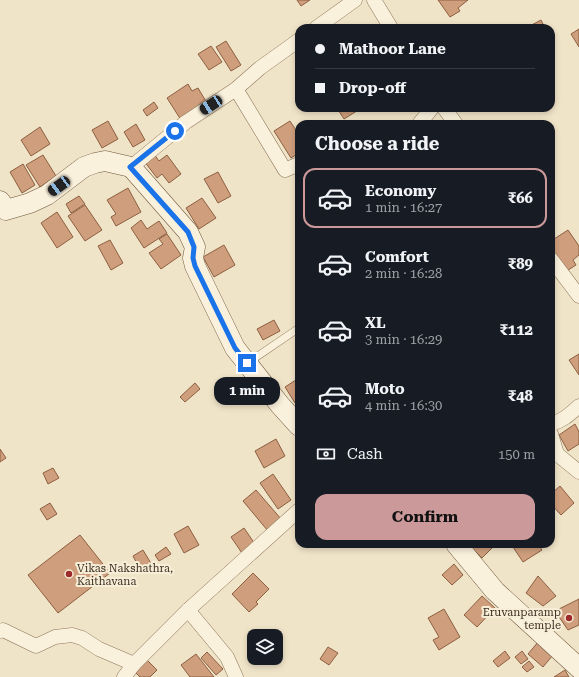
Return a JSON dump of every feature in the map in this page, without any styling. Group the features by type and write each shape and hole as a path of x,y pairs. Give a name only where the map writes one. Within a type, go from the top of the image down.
{"street":[{"path":"321,24 354,0"},
{"path":"374,0 389,24"},
{"path":"130,167 186,122 236,89 260,68 295,43"},
{"path":"236,89 285,170 295,166"},
{"path":"422,120 429,112"},
{"path":"2,208 30,203 47,195 84,168 95,163 105,161 130,167 188,232 194,247 193,258 195,266 235,348 295,422"},
{"path":"555,264 579,296"},
{"path":"555,423 567,417 579,406"},
{"path":"555,447 557,454 579,472"},
{"path":"124,677 134,664 188,610 295,514"},
{"path":"459,548 495,591 579,668"},
{"path":"188,610 227,657 236,677"},
{"path":"0,631 3,630 36,646 55,637 72,635 82,638 100,649 134,664"}],"lane":[{"path":"247,363 295,331"}],"building":[{"path":"297,0 310,0 301,6"},
{"path":"438,0 468,0 458,8 460,11 450,17"},
{"path":"541,20 543,24 534,24"},
{"path":"579,29 579,47 571,34"},
{"path":"226,41 241,65 231,71 216,47"},
{"path":"211,46 222,62 209,70 198,54"},
{"path":"188,84 192,91 198,88 207,103 181,120 167,98"},
{"path":"154,102 158,108 147,116 143,110"},
{"path":"340,112 355,112 344,119"},
{"path":"108,121 118,139 102,148 92,130"},
{"path":"290,121 295,129 295,156 291,158 274,131"},
{"path":"136,124 145,140 133,147 124,132"},
{"path":"40,127 50,144 31,156 21,140"},
{"path":"154,154 159,161 167,155 181,174 169,183 162,174 157,178 144,161"},
{"path":"43,155 56,176 40,187 26,165"},
{"path":"23,164 35,185 22,193 10,172"},
{"path":"218,172 231,196 218,203 204,179"},
{"path":"128,188 141,212 116,226 111,217 116,214 107,200"},
{"path":"79,196 85,204 71,213 66,204"},
{"path":"202,198 216,218 199,229 186,208"},
{"path":"85,205 102,230 85,241 68,216"},
{"path":"57,212 73,237 57,248 41,223"},
{"path":"141,220 147,229 159,221 167,233 144,248 131,228"},
{"path":"568,230 579,246 579,255 573,260 576,265 565,272 555,256 555,238"},
{"path":"167,234 181,255 161,269 149,253 163,244 159,239"},
{"path":"110,240 123,263 111,270 98,246"},
{"path":"224,245 235,265 214,277 203,257"},
{"path":"274,320 280,331 263,340 257,329"},
{"path":"579,354 579,375 569,360"},
{"path":"295,381 295,403 285,387"},
{"path":"195,383 200,389 185,402 180,397"},
{"path":"575,424 579,432 579,444 568,451 559,435"},
{"path":"276,439 285,456 264,468 255,451"},
{"path":"0,449 6,458 0,462"},
{"path":"53,468 59,478 48,484 43,473"},
{"path":"273,474 291,500 278,509 260,483"},
{"path":"560,486 574,503 561,515 555,508 555,490"},
{"path":"256,490 282,520 268,531 243,501"},
{"path":"50,503 57,514 47,520 40,509"},
{"path":"188,526 199,545 184,553 174,534"},
{"path":"244,528 257,547 244,556 231,537"},
{"name":"Vikas Nakshathra, Kaithavana","path":"80,535 110,573 58,613 28,575"},
{"path":"166,547 171,554 159,561 155,555"},
{"path":"472,548 492,548 482,558"},
{"path":"514,548 541,548 542,550 523,562"},
{"path":"143,550 152,565 141,571 133,556"},
{"path":"454,564 463,575 452,585 442,575"},
{"path":"253,573 269,589 256,602 258,604 249,612 232,594"},
{"path":"538,576 556,596 543,606 526,593"},
{"path":"482,596 495,608 477,627 464,615"},
{"name":"Eruvanparamp temple","path":"579,599 579,625 568,630 555,611"},
{"path":"444,609 460,637 439,650 433,640 439,637 428,618"},
{"path":"538,642 553,655 543,667 528,654"},
{"path":"328,647 338,653 329,665 320,659"},
{"path":"505,651 510,658 498,667 493,661"},
{"path":"522,651 528,659 521,664 515,657"},
{"path":"207,652 223,669 216,675 201,658"},
{"path":"196,654 214,677 190,677 181,665"},
{"path":"147,660 157,670 150,677 140,677 134,671"},
{"path":"529,661 534,667 527,672 522,667"},
{"path":"565,670 569,677 554,677"}],"place":[{"name":"Vikas Nakshathra, Kaithavana","path":"69,574"},
{"name":"Eruvanparamp temple","path":"569,618"}],"route":[{"path":"175,131 130,167 188,232 194,247 193,258 195,266 235,348 247,363"}]}
